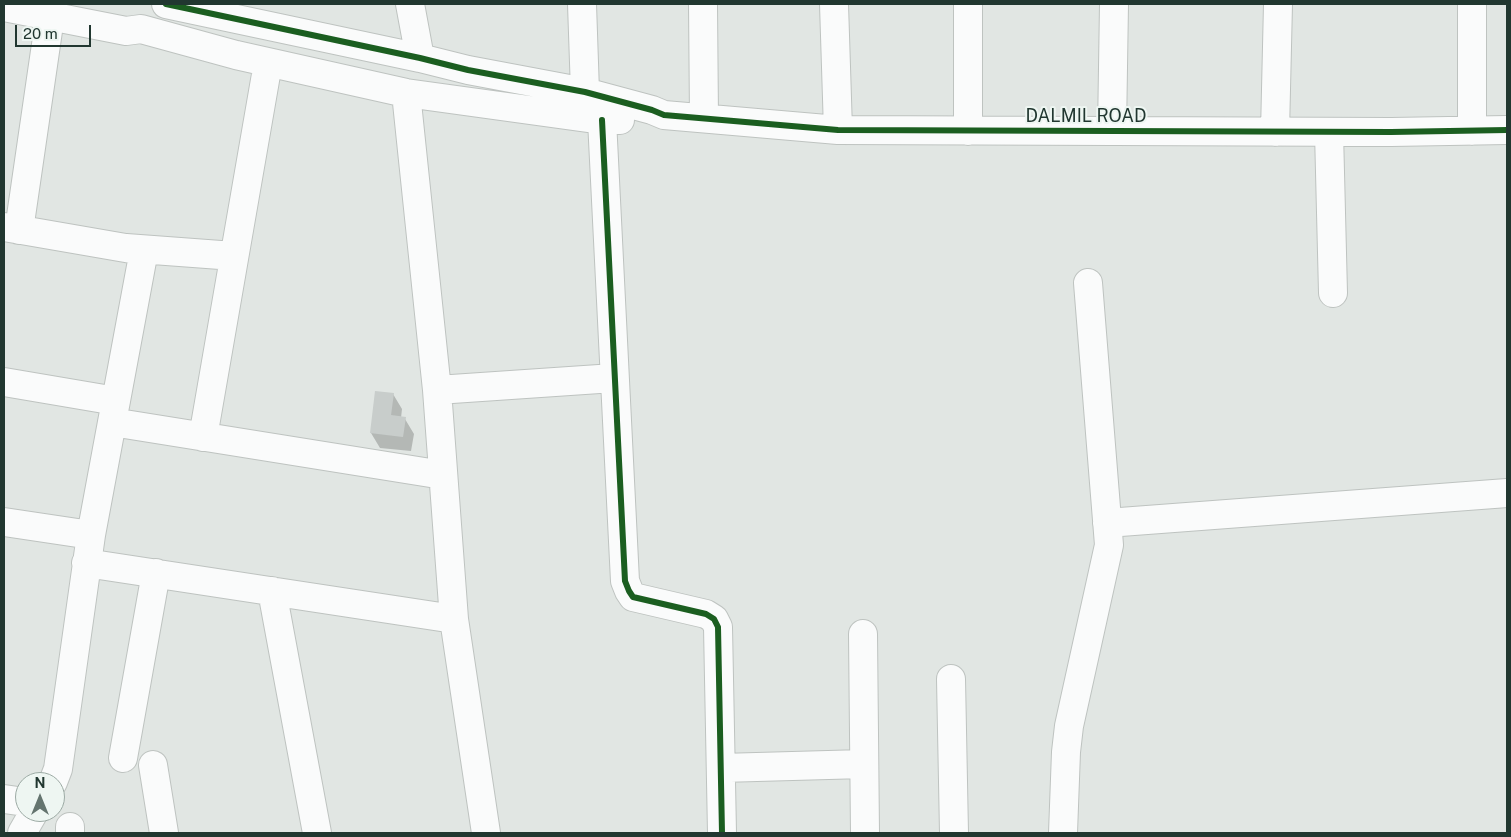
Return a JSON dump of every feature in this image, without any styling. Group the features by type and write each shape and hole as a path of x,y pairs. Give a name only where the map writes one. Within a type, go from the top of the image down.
{"street":[{"path":"141,29 155,17 164,4 420,58 468,70 584,92 664,115"},
{"path":"410,4 420,58"},
{"path":"582,4 584,92"},
{"path":"703,4 704,118"},
{"path":"834,4 838,130"},
{"path":"968,4 968,131"},
{"path":"1112,131 1114,4"},
{"path":"1275,132 1278,4"},
{"path":"1472,4 1472,131"},
{"path":"4,7 126,31 141,29 268,63 406,93 602,120 648,120 657,119 664,115"},
{"path":"50,17 12,228 137,250 141,254 142,261 86,563 57,772"},
{"path":"203,437 268,63"},
{"path":"406,93 437,390 454,619 486,833"},
{"name":"DALMIL ROAD","path":"664,115 838,130 1275,132 1507,130"},
{"path":"602,120 626,581 629,592 633,597 706,614 714,619 718,627 722,833"},
{"path":"1330,132 1333,293"},
{"path":"126,248 234,256"},
{"path":"1063,833 1066,752 1069,726 1109,545 1088,283"},
{"path":"437,390 614,378"},
{"path":"4,382 203,437 443,475"},
{"path":"1107,523 1507,493"},
{"path":"4,522 91,535"},
{"path":"86,563 454,619"},
{"path":"123,758 156,573"},
{"path":"272,592 317,833"},
{"path":"863,634 864,833"},
{"path":"951,679 954,833"},
{"path":"721,768 864,764"},
{"path":"153,765 164,833"},
{"path":"22,833 28,822"}],"building":[{"path":"375,391 394,393 391,415 406,417 403,437 370,433"}],"cycle path":[{"path":"166,4 468,70 585,92 664,115 838,130 1391,132 1507,130"},
{"path":"602,120 625,581 633,597 706,614 714,619 718,627 722,833"}]}
